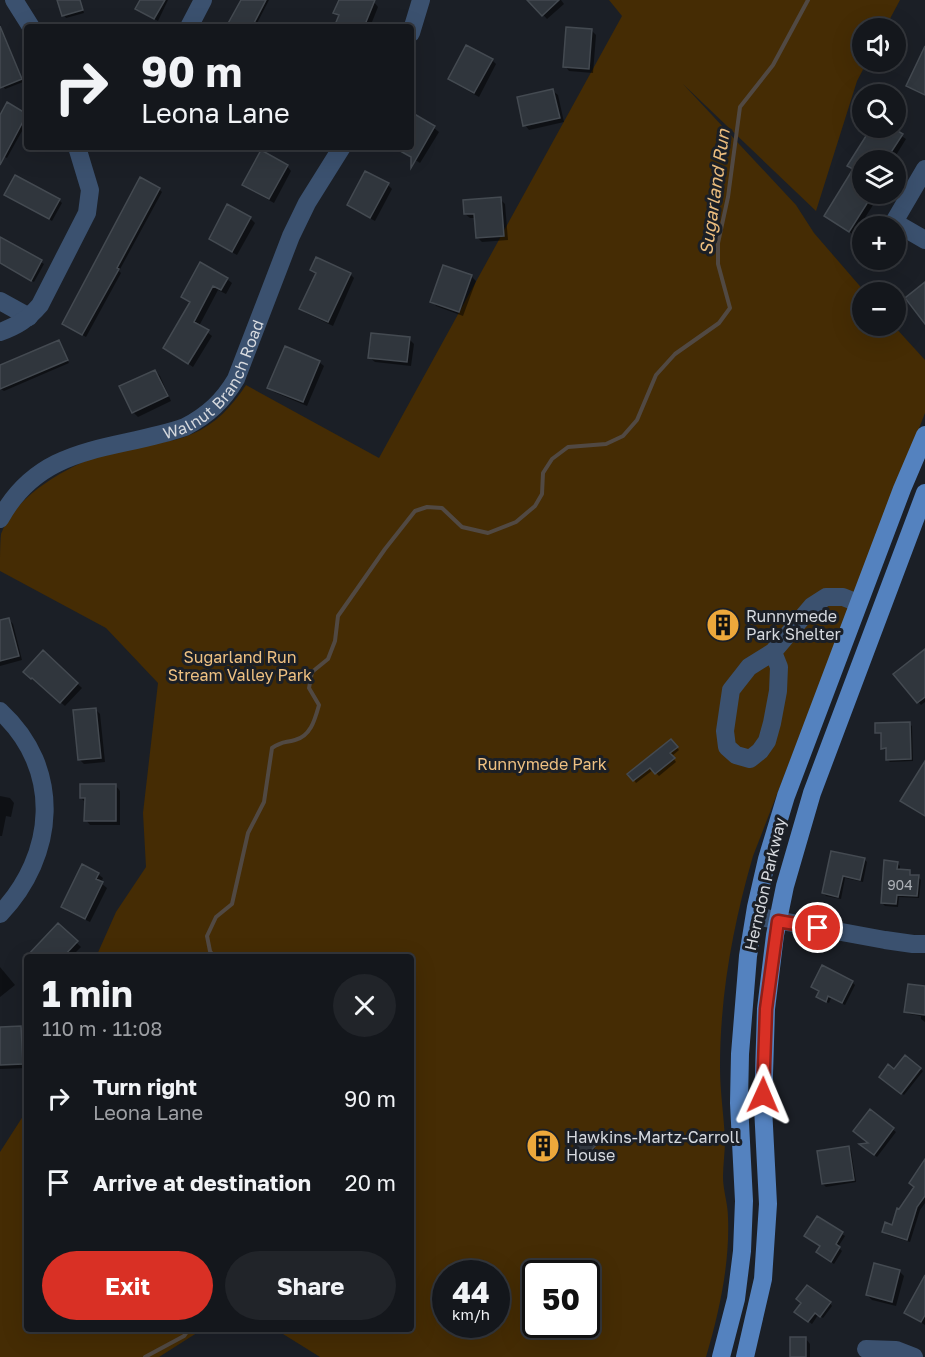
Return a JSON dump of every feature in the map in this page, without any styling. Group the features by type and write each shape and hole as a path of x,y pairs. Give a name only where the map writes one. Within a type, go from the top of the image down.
{"main road":[{"name":"Herndon Parkway","path":"721,1357 736,1299 742,1251 744,1201 739,1103 743,1004 755,916 767,859 786,796 858,603 925,435"},
{"name":"Herndon Parkway","path":"745,1357 764,1279 767,1230 763,1107 764,1059 766,1009 778,921 790,864 812,793 925,493"}],"street":[{"path":"14,0 29,24"},
{"path":"191,24 203,0"},
{"path":"414,24 421,0"},
{"path":"0,332 18,325 40,305 87,213 90,190 78,150"},
{"name":"Walnut Branch Road","path":"0,519 24,486 61,460 85,451 178,430 216,408 236,379 300,218 340,150"},
{"path":"925,169 894,222 925,240"},
{"path":"0,301 29,317"},
{"path":"773,652 779,667 778,691 767,741 750,759 736,755 727,747 725,731 731,690 749,667 773,652 812,606 826,597 843,597 858,603"},
{"path":"0,711 21,734 32,753 40,775 45,818 36,861 15,898 0,914"},
{"path":"755,916 885,940 925,944"},
{"path":"866,1349 896,1350 914,1357"}],"green space":[{"name":"Runnymede Park","path":"609,0 900,0 890,18 852,18 852,72 862,72 856,84 852,84 852,97 816,211 683,84 796,205 814,233 856,282 852,282 852,336 903,336 925,360 925,413 753,856 739,908 725,987 721,1040 720,1076 725,1140 723,1177 728,1217 727,1253 719,1306 706,1357 320,1357 280,1332 414,1332 414,954 97,954 116,912 146,867 143,813 158,683 106,628 0,571 1,534 9,518 21,504 53,478 90,459 108,453 175,440 201,430 223,414 246,385 379,458 622,16"},
{"path":"24,1115 24,1332 198,1332 159,1357 0,1357 0,1152"}],"building":[{"path":"57,0 80,0 83,10 62,16"},
{"path":"140,0 165,0 154,19 135,9"},
{"path":"241,0 266,0 254,24 228,24"},
{"path":"339,0 375,0 365,24 335,24 339,15 333,13"},
{"path":"527,0 559,0 542,16"},
{"path":"0,26 22,79 0,88"},
{"path":"566,27 592,29 589,69 563,67"},
{"path":"466,45 493,59 474,93 448,79"},
{"path":"925,46 925,95 906,86"},
{"path":"553,89 560,118 523,126 517,97"},
{"path":"7,102 24,112 24,120 0,165 0,115"},
{"path":"414,114 435,126 411,168 411,157 398,150 414,150"},
{"path":"865,138 900,138 893,150 857,150"},
{"path":"261,150 288,165 269,199 242,185"},
{"path":"852,158 852,168 847,166"},
{"path":"365,171 389,183 370,218 347,205"},
{"path":"852,171 852,204 867,204 859,216 852,216 852,227 849,232 824,216"},
{"path":"15,175 60,199 49,219 4,195"},
{"path":"140,177 160,188 82,335 62,324"},
{"path":"501,197 504,236 476,238 474,214 464,214 463,200"},
{"path":"227,204 251,217 232,252 209,239"},
{"path":"0,237 42,260 31,281 0,263"},
{"path":"316,257 351,273 328,322 299,309 316,273 310,270"},
{"path":"200,262 228,278 221,290 213,286 194,322 209,330 188,364 163,348 190,302 181,297"},
{"path":"443,265 472,275 459,312 430,302"},
{"path":"925,282 925,324 906,299"},
{"path":"371,333 410,337 407,362 368,358"},
{"path":"59,340 68,360 0,389 0,365"},
{"path":"285,346 320,361 303,402 267,388"},
{"path":"155,370 168,396 132,413 119,386"},
{"name":"Runnymede Park Shelter","path":"720,614 733,621 726,635 712,628"},
{"path":"9,618 19,656 0,661 0,620"},
{"path":"925,649 925,697 917,703 893,674"},
{"path":"43,650 78,683 60,703 23,672"},
{"path":"96,708 101,758 78,760 73,710"},
{"path":"910,722 911,759 886,760 886,748 881,749 881,733 875,733 875,723"},
{"path":"671,739 678,747 670,753 675,758 655,774 650,768 633,781 627,774"},
{"path":"925,761 925,816 900,801"},
{"path":"80,784 116,784 116,821 84,821 85,798 80,798"},
{"path":"831,851 865,858 860,880 843,876 838,897 822,893"},
{"path":"884,860 898,862 897,869 910,870 910,875 919,875 917,896 897,895 896,904 881,903"},
{"path":"82,864 99,873 96,879 103,882 85,919 61,907"},
{"path":"58,923 78,941 66,954 29,954"},
{"path":"822,965 853,981 842,1003 828,996 826,1002 816,997 819,991 811,987"},
{"path":"908,984 925,986 925,1015 904,1012"},
{"path":"21,1026 23,1064 0,1065 0,1027"},
{"path":"905,1055 921,1068 901,1094 879,1077 888,1064 894,1069"},
{"path":"870,1109 894,1128 874,1155 859,1144 868,1143 853,1131"},
{"name":"Hawkins-Martz-Carroll House","path":"546,1133 555,1140 539,1158 530,1151"},
{"path":"584,1137 595,1146 584,1159 573,1150"},
{"path":"849,1146 854,1180 822,1184 817,1151"},
{"path":"925,1159 925,1196 917,1207 907,1240 882,1232 885,1222 892,1225 897,1208 899,1209 914,1187 909,1183"},
{"path":"817,1216 843,1232 836,1244 840,1247 831,1262 816,1252 820,1246 804,1236"},
{"path":"874,1263 900,1270 892,1302 866,1295"},
{"path":"925,1275 925,1315 921,1322 904,1313"},
{"path":"807,1285 831,1302 820,1317 815,1313 808,1322 794,1312 801,1303 796,1299"},
{"path":"790,1337 806,1337 806,1357 790,1357"}],"waterway":[{"name":"Sugarland Run","path":"212,954 207,936 216,917 232,904 248,833 264,802 272,748 300,738 309,731 319,705 309,688 312,672 328,659 335,641 338,616 415,511 427,507 442,508 462,527 488,533 516,522 535,506 542,494 543,473 552,459 568,447 606,444 623,436 637,420 656,375 675,354 719,323 730,308 718,264 718,243 728,197 740,107 773,65 808,0"},
{"name":"Sugarland Run","path":"145,1357 184,1336 187,1332"}],"place":[{"name":"Runnymede Park Shelter","path":"723,625"},
{"name":"Hawkins-Martz-Carroll House","path":"543,1146"}],"route":[{"path":"763,1095 766,1009 778,921 818,928"}],"park label":[{"name":"Sugarland Run Stream Valley Park","path":"240,666"}]}
